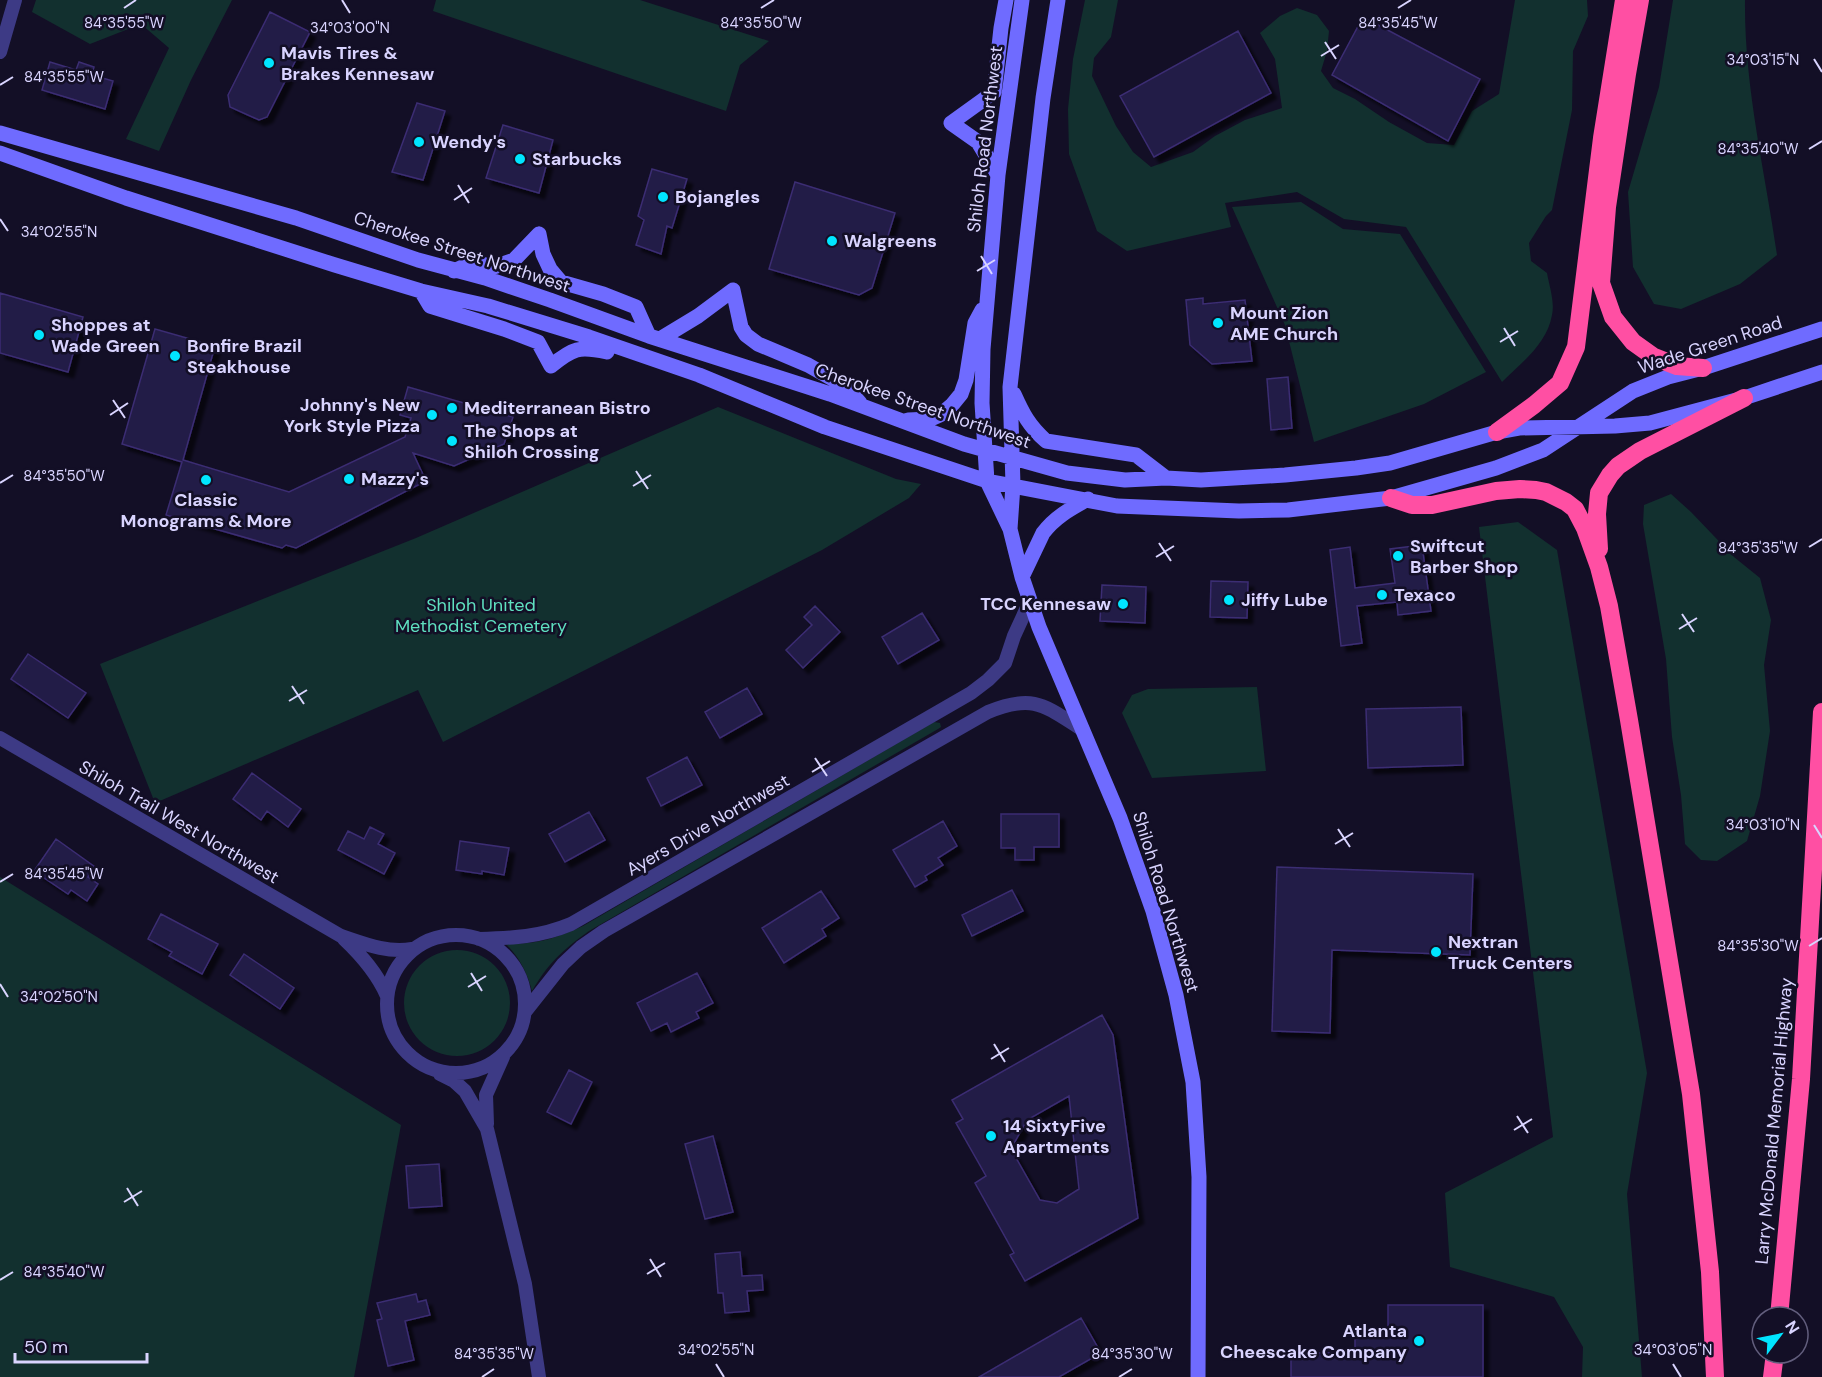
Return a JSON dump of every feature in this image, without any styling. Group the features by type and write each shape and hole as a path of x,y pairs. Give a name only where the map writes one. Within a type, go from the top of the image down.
{"highway":[{"path":"1497,432 1560,383 1576,348 1602,138 1624,0"},
{"path":"1640,0 1626,74 1607,207 1601,283 1613,317 1633,342 1654,357 1677,366 1703,368"},
{"path":"1599,567 1597,514 1599,494 1610,475 1618,466 1640,451 1744,398"},
{"path":"1391,498 1412,505 1432,505 1496,491 1536,490 1546,492 1566,502 1575,509 1585,528 1599,567 1609,606 1690,1094 1710,1272 1715,1377"},
{"name":"Larry McDonald Memorial Highway","path":"1780,1305 1801,1079 1822,712"}],"main road":[{"path":"998,175 978,142 951,123 994,92 1006,0"},
{"name":"Shiloh Road Northwest","path":"1022,0 998,175 987,303 982,403 987,481 1010,529 1022,577 1048,648 1120,818 1171,973 1193,1082 1199,1177 1198,1377"},
{"name":"Shiloh Road Northwest","path":"1010,529 1013,485 1010,387 1042,110 1058,0"},
{"name":"Cherokee Street Northwest","path":"0,133 296,218 454,271 486,278 654,337 830,394 964,444 1067,473 1125,480 1166,478 1201,480 1319,473 1390,463 1497,432 1519,428 1581,426"},
{"path":"0,153 126,198 421,291 488,306 589,337 699,375 825,427 987,481 1117,506 1239,512 1288,510 1391,498 1496,468 1543,450 1581,426 1650,423 1744,398 1822,372"},
{"path":"454,271 472,262 494,267 514,260 539,234 543,254 550,270 561,282 603,294 636,307 654,337 698,316 734,290 741,327 746,335 758,344 808,365 845,386 863,406"},
{"path":"421,291 430,306 538,342 550,366 568,352 587,348 663,363"},
{"path":"902,420 931,419 947,410 961,394 966,380 975,323 987,303"},
{"name":"Wade Green Road","path":"1581,426 1634,391 1668,377 1703,368 1822,329"},
{"path":"1010,387 1024,418 1046,441 1136,455 1166,478"},
{"path":"1022,577 1047,527 1061,515 1088,499"}],"street":[{"path":"0,52 15,0"},
{"name":"Ayers Drive Northwest","path":"479,939 529,937 572,924 971,693 1005,663 1030,601"},
{"path":"539,1377 525,1284 487,1129 486,1095 505,1053 518,1034 525,1012 554,974 567,959 604,931 988,712 1016,702 1030,702 1052,710 1083,730"},
{"name":"Shiloh Trail West Northwest","path":"0,738 340,936 385,950 412,949"},
{"path":"487,1129 465,1090 454,1081 413,1059 400,1046 387,1014 387,996 391,979 399,963 412,949 429,939 448,934 468,935 487,942 503,953 516,968 524,990 525,1012"},
{"name":"Shiloh Trail West Northwest","path":"340,936 372,969 387,996"},
{"path":"428,1068 445,1073 463,1073 493,1063 505,1053"}],"green space":[{"path":"36,0 232,0 191,80 159,151 126,139 169,48 141,24 90,44 32,12"},
{"path":"436,0 640,0 769,41 740,65 726,111 433,11"},
{"path":"1085,0 1118,0 1111,37 1094,58 1092,76 1116,126 1133,152 1151,167 1193,152 1215,136 1245,120 1282,108 1275,59 1260,33 1280,16 1297,8 1317,15 1329,31 1327,51 1321,71 1333,88 1427,143 1454,145 1472,111 1499,94 1515,0 1587,0 1588,16 1573,51 1572,110 1552,210 1529,243 1531,261 1547,273 1552,299 1553,310 1549,325 1539,344 1502,382 1406,227 1344,219 1297,192 1225,203 1231,227 1127,251 1097,231 1069,154 1068,109 1073,59"},
{"path":"1673,0 1745,0 1748,64 1756,128 1777,255 1740,284 1681,309 1654,304 1633,267 1628,192 1659,87"},
{"path":"1301,202 1343,229 1400,234 1486,372 1424,404 1314,442 1285,325 1232,207"},
{"name":"Shiloh United Methodist Cemetery","path":"718,407 896,479 921,484 909,498 822,550 443,742 418,690 155,803 100,664 416,538"},
{"path":"1671,494 1734,557 1760,578 1771,620 1764,665 1770,731 1760,796 1747,841 1717,861 1701,860 1685,844 1681,795 1672,737 1666,659 1643,524 1644,505"},
{"path":"1518,522 1557,550 1647,1073 1627,1194 1642,1377 1582,1377 1583,1347 1554,1297 1450,1267 1445,1193 1553,1137 1479,527"},
{"path":"1257,687 1266,771 1152,778 1122,713 1132,695 1148,689"},
{"path":"934,722 940,723 941,727 589,931 557,957 532,991 522,965 505,943 545,940 583,926"},
{"path":"0,877 401,1125 354,1377 0,1377"},
{"path":"457,950 477,954 494,966 506,983 510,1003 506,1023 494,1040 477,1052 457,1056 437,1052 420,1040 408,1023 404,1003 408,983 420,966 437,954"}],"building":[{"name":"Mavis Tires & Brakes Kennesaw","path":"270,12 310,32 267,117 259,120 230,107 228,95"},
{"path":"1363,17 1480,79 1448,141 1332,75"},
{"path":"1238,31 1271,93 1154,157 1120,96"},
{"path":"50,62 76,70 79,62 94,67 92,75 113,81 105,109 42,90"},
{"name":"Wendy's","path":"417,103 445,111 423,180 392,172"},
{"name":"Starbucks","path":"503,125 553,140 539,193 486,178"},
{"name":"Bojangles","path":"652,169 687,179 672,228 667,226 661,254 636,245 644,220 638,216"},
{"name":"Walgreens","path":"795,182 895,213 872,288 859,295 769,269"},
{"name":"Shoppes at Wade Green","path":"0,293 83,317 68,372 0,353"},
{"name":"Mount Zion AME Church","path":"1203,298 1203,304 1245,300 1252,361 1212,364 1190,345 1186,300"},
{"name":"The Shops at Shiloh Crossing","path":"155,329 215,346 183,460 289,492 405,437 411,418 400,415 408,387 513,417 504,444 454,466 413,453 426,481 296,548 286,545 282,548 166,515 182,462 122,444"},
{"path":"1288,377 1292,428 1271,430 1267,379"},
{"name":"Texaco","path":"1422,545 1431,611 1398,615 1397,602 1357,606 1362,643 1341,646 1330,550 1350,547 1355,588 1395,583 1390,549"},
{"name":"Jiffy Lube","path":"1211,581 1248,582 1247,618 1210,617"},
{"name":"TCC Kennesaw","path":"1102,585 1146,587 1145,623 1100,621"},
{"path":"815,606 840,632 803,668 786,650 812,625 804,617"},
{"path":"922,613 939,640 898,664 882,637"},
{"path":"28,654 86,693 68,718 11,679"},
{"path":"747,688 762,714 720,738 705,712"},
{"path":"1461,707 1463,765 1368,768 1366,709"},
{"path":"687,757 702,785 661,806 647,778"},
{"path":"252,773 301,809 288,827 267,811 261,820 233,799"},
{"path":"589,812 605,840 565,862 549,834"},
{"path":"1001,814 1059,814 1059,847 1034,847 1034,860 1015,860 1015,848 1001,848"},
{"path":"943,821 957,846 938,858 943,865 925,876 927,880 915,887 893,850"},
{"path":"370,827 384,834 378,844 395,853 384,874 338,850 348,831 364,839"},
{"path":"56,839 95,867 88,877 98,884 87,901 71,890 68,894 34,871"},
{"path":"460,841 509,848 504,875 456,870"},
{"name":"Nextran Truck Centers","path":"1277,867 1473,874 1470,955 1332,950 1330,1033 1272,1031"},
{"path":"1012,890 1023,911 972,936 962,915"},
{"path":"821,891 839,918 822,929 826,936 784,963 762,928"},
{"path":"161,914 218,944 202,974 169,956 172,952 148,939"},
{"path":"244,954 294,988 280,1009 230,975"},
{"path":"697,973 713,1003 696,1012 699,1018 671,1032 667,1023 651,1031 637,1003"},
{"name":"14 SixtyFive Apartments","path":"1102,1015 1113,1035 1138,1218 1025,1281 1010,1255 1014,1253 975,1183 986,1176 956,1123 963,1119 952,1100","holes":["1069,1096 1079,1189 1057,1203 1040,1200 1011,1149 1027,1120"]},
{"path":"569,1070 592,1082 571,1124 547,1112"},
{"path":"713,1136 733,1212 705,1219 685,1144"},
{"path":"439,1164 442,1206 409,1208 406,1166"},
{"path":"740,1252 742,1276 762,1275 763,1290 747,1291 749,1311 725,1313 723,1293 718,1293 715,1254"},
{"path":"416,1294 418,1302 426,1300 430,1315 405,1321 414,1360 388,1366 377,1320 382,1319 377,1303"},
{"name":"Atlanta Cheescake Company","path":"1388,1305 1483,1305 1483,1377 1291,1377 1291,1353 1355,1353 1355,1329 1388,1328"},
{"path":"1081,1318 1101,1353 1059,1377 979,1377"}],"place":[{"name":"Mavis Tires & Brakes Kennesaw","path":"269,63"},
{"name":"Wendy's","path":"419,142"},
{"name":"Starbucks","path":"520,159"},
{"name":"Bojangles","path":"663,197"},
{"name":"Walgreens","path":"832,241"},
{"name":"Mount Zion AME Church","path":"1218,323"},
{"name":"Shoppes at Wade Green","path":"39,335"},
{"name":"Bonfire Brazil Steakhouse","path":"175,356"},
{"name":"Mediterranean Bistro","path":"452,408"},
{"name":"Johnny's New York Style Pizza","path":"432,415"},
{"name":"The Shops at Shiloh Crossing","path":"452,441"},
{"name":"Mazzy's","path":"349,479"},
{"name":"Classic Monograms & More","path":"206,480"},
{"name":"Swiftcut Barber Shop","path":"1398,556"},
{"name":"Texaco","path":"1382,595"},
{"name":"Jiffy Lube","path":"1229,600"},
{"name":"TCC Kennesaw","path":"1123,604"},
{"name":"Nextran Truck Centers","path":"1436,952"},
{"name":"14 SixtyFive Apartments","path":"991,1136"},
{"name":"Atlanta Cheescake Company","path":"1419,1341"}]}
